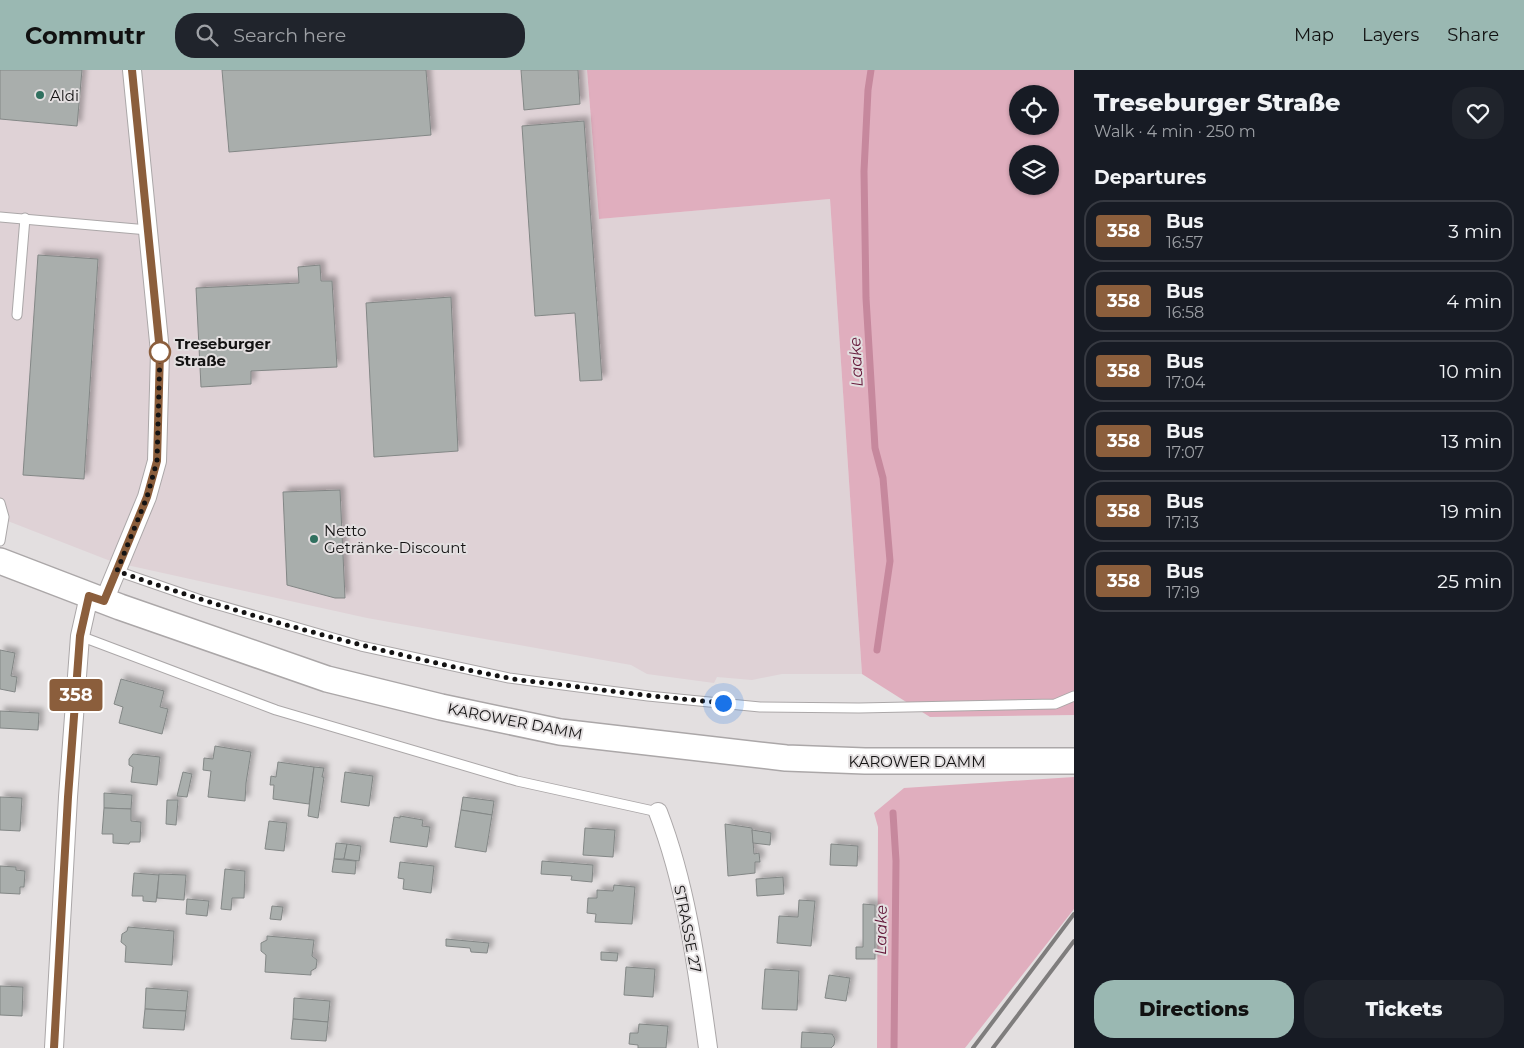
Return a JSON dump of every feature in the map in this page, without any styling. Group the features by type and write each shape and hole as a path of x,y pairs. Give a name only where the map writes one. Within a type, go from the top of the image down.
{"main road":[{"name":"KAROWER DAMM","path":"0,561 97,598 327,679 441,707 560,732 786,758 864,761 1063,761"}],"street":[{"path":"54,1048 68,797 80,636 97,598 117,571 147,497 157,461 160,352 132,70"},
{"name":"STRASSE 27","path":"658,812 670,844 685,902 708,1048"}],"lane":[{"path":"0,217 148,230"},
{"path":"17,315 25,218"},
{"path":"0,503 4,517 0,541"},
{"path":"117,571 201,600 361,646 510,678 648,696 760,706 903,708 1055,704 1074,696"},
{"path":"80,636 276,710 517,781 658,812"}],"shaded area":[{"path":"0,70 587,70 599,219 830,199 862,674 782,674 752,680 717,677 714,683 647,674 631,665 367,618 113,562 0,518"},
{"path":"587,70 1074,70 1074,715 930,717 862,674 830,199 599,219"},
{"path":"1074,777 1074,909 965,1048 877,1048 878,827 874,813 904,788"}],"building":[{"name":"Aldi","path":"0,70 82,70 77,126 0,119"},
{"path":"222,70 426,70 431,135 229,152"},
{"path":"521,70 578,70 580,104 524,110"},
{"path":"584,121 602,380 580,381 575,313 535,316 522,126"},
{"path":"38,255 98,259 84,479 23,475"},
{"path":"320,265 321,281 332,281 337,367 251,371 251,384 201,387 196,288 299,283 298,267"},
{"path":"451,297 458,451 374,457 366,303"},
{"name":"Netto Getränke-Discount","path":"340,490 345,598 335,598 287,585 283,492"},
{"path":"0,650 15,653 11,676 17,677 15,692 0,689"},
{"path":"121,679 164,691 160,707 168,709 162,734 119,723 123,707 114,704"},
{"path":"0,711 39,713 38,730 0,728"},
{"path":"215,746 251,752 245,801 208,797 211,771 203,770 204,758 213,759"},
{"path":"133,754 160,757 157,785 131,782 133,767 129,765 129,759"},
{"path":"278,762 314,767 309,804 273,799 274,785 270,785 271,776 276,777"},
{"path":"314,767 324,768 318,818 308,816"},
{"path":"183,772 192,774 187,797 177,796"},
{"path":"345,772 373,776 369,806 341,802"},
{"path":"104,793 132,795 131,809 104,808"},
{"path":"0,797 22,798 20,831 0,830"},
{"path":"463,797 494,801 492,815 461,810"},
{"path":"167,800 178,800 176,825 166,824"},
{"path":"104,808 131,809 131,821 141,822 140,842 130,842 129,844 113,843 113,834 102,834"},
{"path":"461,810 492,815 486,852 455,847"},
{"path":"400,816 423,820 422,826 430,827 427,847 390,842 394,817 400,818"},
{"path":"269,821 287,823 284,851 265,849"},
{"path":"725,824 752,828 754,854 759,853 760,862 755,862 755,873 728,876"},
{"path":"585,828 615,830 613,857 583,855"},
{"path":"752,830 771,833 770,845 753,843"},
{"path":"336,843 347,844 344,859 334,859"},
{"path":"347,844 361,846 359,861 344,859"},
{"path":"831,844 858,846 857,866 830,865"},
{"path":"334,859 356,861 355,874 332,872"},
{"path":"542,861 593,865 592,882 571,880 572,876 541,874"},
{"path":"400,862 434,866 431,893 403,889 404,879 398,878"},
{"path":"0,866 16,867 16,870 25,871 24,887 20,887 20,894 0,893"},
{"path":"225,869 245,871 244,898 232,898 231,910 221,909"},
{"path":"134,873 159,875 156,902 143,901 143,896 132,896"},
{"path":"159,874 186,875 184,900 157,898"},
{"path":"783,877 784,894 757,896 756,879"},
{"path":"614,885 635,887 632,924 595,922 596,914 587,913 588,898 597,898 597,890 613,891"},
{"path":"187,899 209,901 207,916 186,914"},
{"path":"799,900 815,901 811,946 777,943 779,916 798,917"},
{"path":"863,904 875,905 875,959 856,959 856,947 863,947"},
{"path":"272,906 283,907 281,920 270,919"},
{"path":"128,927 174,931 172,965 125,962 126,946 121,942 122,934 127,931"},
{"path":"267,936 314,940 312,956 317,960 316,968 311,971 311,975 265,972 266,955 261,951 261,943 267,940"},
{"path":"446,939 489,943 487,953 471,952 470,948 446,946"},
{"path":"601,952 618,953 617,961 601,960"},
{"path":"626,967 655,969 653,997 624,995"},
{"path":"765,969 799,971 797,1010 762,1009"},
{"path":"829,975 850,978 846,1001 825,998"},
{"path":"0,986 23,987 22,1016 0,1015"},
{"path":"146,988 188,991 186,1011 145,1009"},
{"path":"294,998 330,1001 328,1022 293,1019"},
{"path":"145,1009 186,1011 184,1030 143,1028"},
{"path":"293,1019 328,1022 326,1041 291,1039"},
{"path":"639,1024 668,1026 666,1048 638,1048 638,1045 629,1044 630,1033 638,1033"},
{"path":"802,1032 832,1034 835,1039 834,1045 831,1048 801,1048"}],"waterway":[{"name":"Laake","path":"871,70 868,90 864,171 866,298 875,448 883,478 890,561 877,650"},
{"name":"Laake","path":"893,813 896,861 894,1048"}],"railway":[{"path":"973,1048 1074,914"},
{"path":"993,1048 1074,941"}],"bus line":[{"name":"358","path":"54,1048 68,797 80,636 89,596 104,601 147,497 157,461 160,352 132,70"}],"place":[{"name":"Aldi","path":"40,95"},
{"name":"Treseburger Straße","path":"160,352"},
{"name":"Netto Getränke-Discount","path":"314,539"}],"route":[{"path":"160,352 157,461 147,497 117,571 201,600 361,646 510,678 648,696 723,703"}]}
